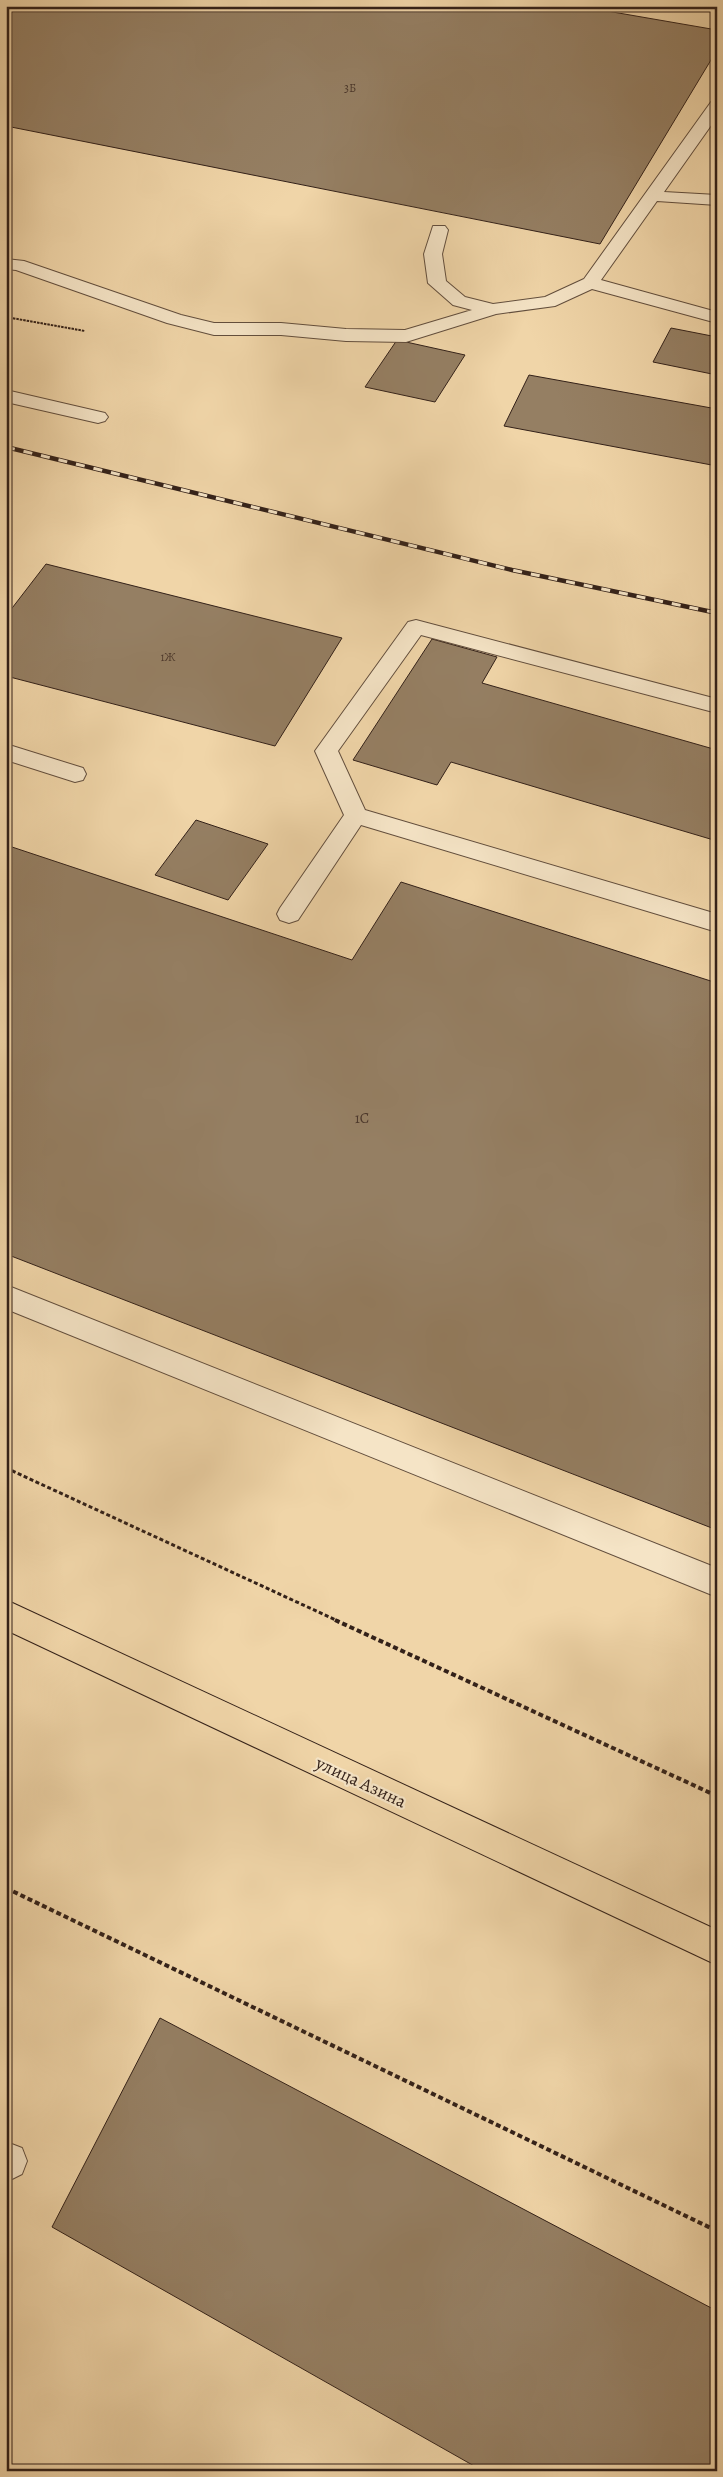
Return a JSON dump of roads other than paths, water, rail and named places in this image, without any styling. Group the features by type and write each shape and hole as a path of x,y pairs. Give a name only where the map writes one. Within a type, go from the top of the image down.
{"main road":[{"name":"улица Азина","path":"6,1614 717,1948"}],"lane":[{"path":"706,6 717,8"},
{"path":"6,264 18,265 174,319 214,328 281,329 346,335 406,336 494,309 549,302 590,283 717,105"},
{"path":"698,133 717,135"},
{"path":"653,196 717,200"},
{"path":"439,230 433,254 437,282 459,301 494,309"},
{"path":"590,283 717,318"},
{"path":"6,396 98,417"},
{"path":"717,706 416,627 326,751 356,814 717,924"},
{"path":"6,752 75,774"},
{"path":"289,914 356,814"},
{"path":"6,1297 717,1584"}],"railway":[{"path":"6,447 512,570 717,613"}]}
